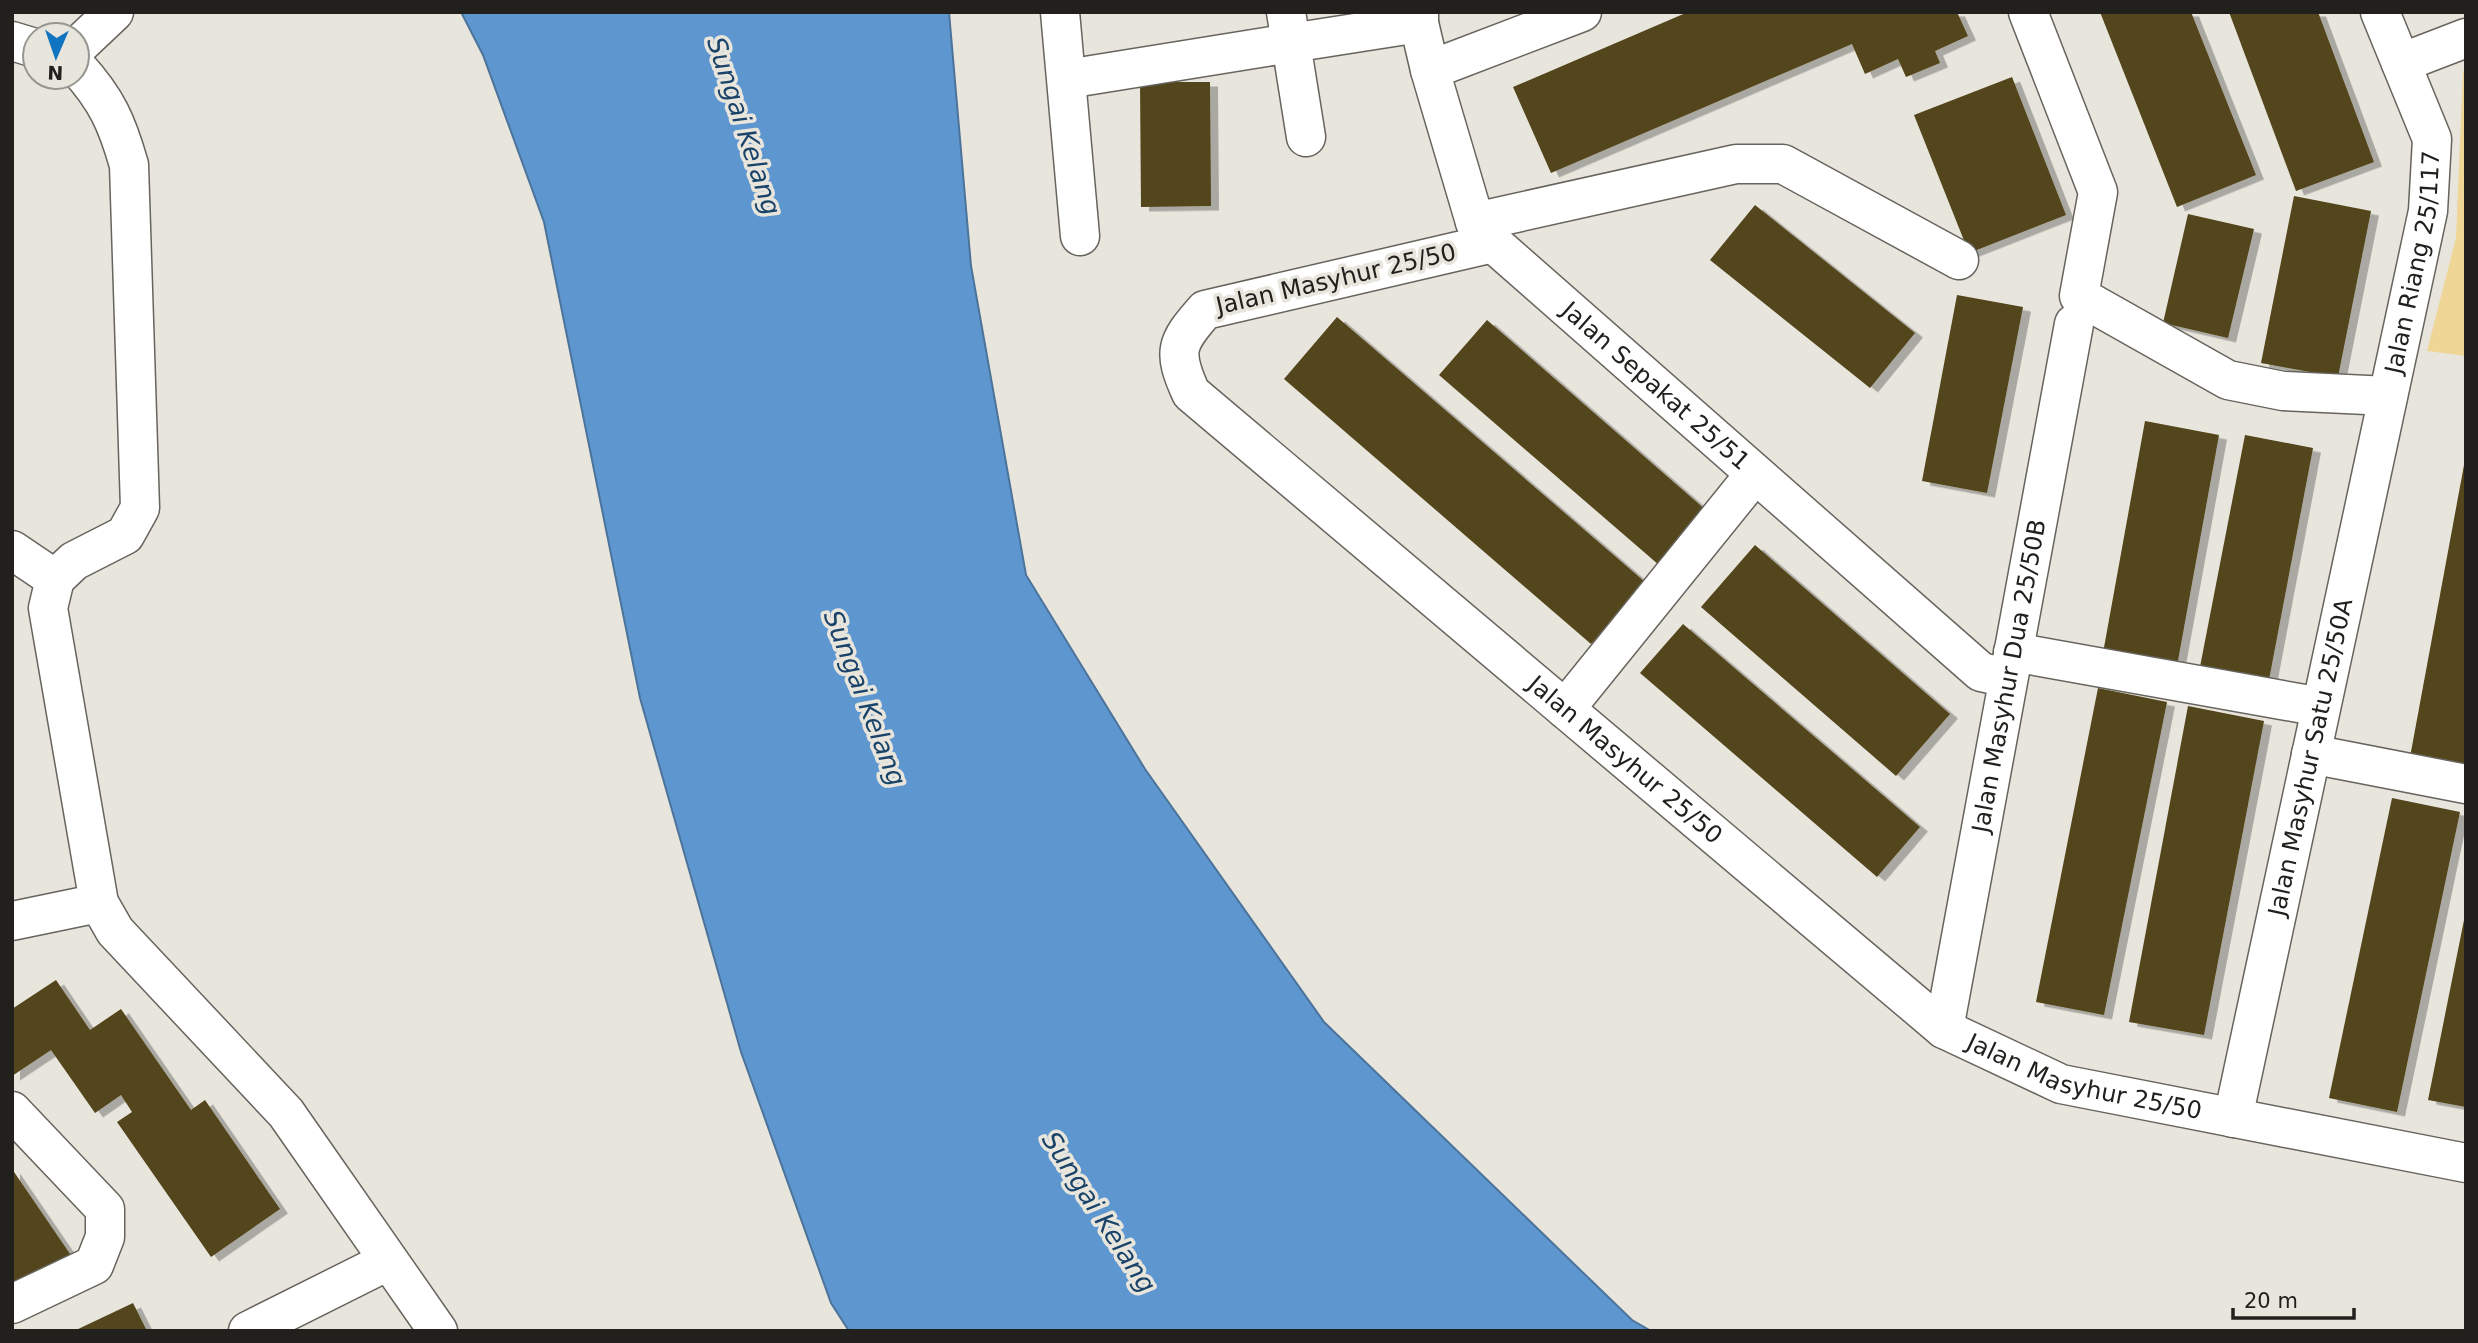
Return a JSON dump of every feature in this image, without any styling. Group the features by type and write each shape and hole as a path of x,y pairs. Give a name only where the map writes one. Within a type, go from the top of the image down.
{"street":[{"path":"91,34 114,12"},
{"path":"1060,12 1080,236"},
{"path":"1430,70 1582,12"},
{"name":"Jalan Masyhur Dua 25/50B","path":"1944,1029 2098,192 2028,12"},
{"name":"Jalan Riang 25/117","path":"2380,12 2432,139 2428,211 2388,396"},
{"path":"1067,79 1288,28 1419,18 1430,70 1484,232"},
{"path":"1288,28 1306,137"},
{"path":"2401,63 2466,38"},
{"path":"91,82 102,94 117,123 129,165 140,508 125,535 74,561 55,579 48,608 99,903 115,930 286,1113 438,1331"},
{"name":"Jalan Masyhur 25/50","path":"1959,260 1783,163 1736,164 1205,310 1181,337 1180,369 1191,393 1944,1029 2061,1084 2466,1163"},
{"name":"Jalan Sepakat 25/51","path":"1484,232 1981,672 2011,665 2321,706"},
{"path":"2076,310 2228,380 2283,391 2388,396"},
{"name":"Jalan Masyhur Satu 25/50A","path":"2233,1118 2388,396"},
{"path":"1565,709 1755,474"},
{"path":"12,550 55,579"},
{"path":"2311,754 2466,784"},
{"path":"12,921 99,903"},
{"path":"12,1111 105,1209 105,1237 94,1265 12,1304"},
{"path":"248,1331 388,1261"}],"shaded area":[{"path":"2466,70 2466,356 2427,351 2456,238 2463,71"}],"water":[{"name":"Sungai Kelang","path":"461,12 949,12 971,266 1026,575 1145,769 1324,1022 1632,1320 1651,1331 849,1331 831,1303 741,1052 640,698 544,222 483,55"}],"building":[{"path":"1688,12 1957,12 1968,36 1935,51 1940,63 1906,77 1898,59 1865,74 1852,44 1551,173 1513,87"},
{"path":"2100,12 2191,12 2256,175 2177,207"},
{"path":"2229,12 2318,12 2374,162 2296,191"},
{"path":"2012,77 2066,215 1969,253 1914,115"},
{"path":"1140,82 1210,82 1211,206 1141,207"},
{"path":"2294,196 2371,211 2338,377 2261,363"},
{"path":"1755,205 1915,333 1870,388 1710,260"},
{"path":"2188,214 2254,229 2228,338 2163,323"},
{"path":"1957,295 2023,307 1987,493 1922,481"},
{"path":"1337,317 1645,582 1591,644 1284,379"},
{"path":"1487,320 1707,511 1659,565 1439,375"},
{"path":"2145,421 2219,435 2177,666 2103,653"},
{"path":"2245,435 2313,448 2268,685 2199,672"},
{"path":"2466,465 2466,779 2408,768"},
{"path":"1755,545 1950,714 1896,776 1701,607"},
{"path":"1683,624 1920,827 1877,877 1640,673"},
{"path":"2098,688 2167,702 2104,1015 2036,1002"},
{"path":"2188,706 2264,721 2204,1035 2129,1022"},
{"path":"2392,798 2460,812 2397,1112 2329,1098"},
{"path":"2464,920 2466,921 2466,1107 2428,1100"},
{"path":"56,980 90,1030 121,1009 191,1110 205,1100 280,1209 211,1257 117,1122 132,1112 121,1095 95,1113 51,1050 12,1076 12,1009"},
{"path":"12,1169 81,1270 12,1284"},
{"path":"133,1303 147,1331 74,1331"}]}
